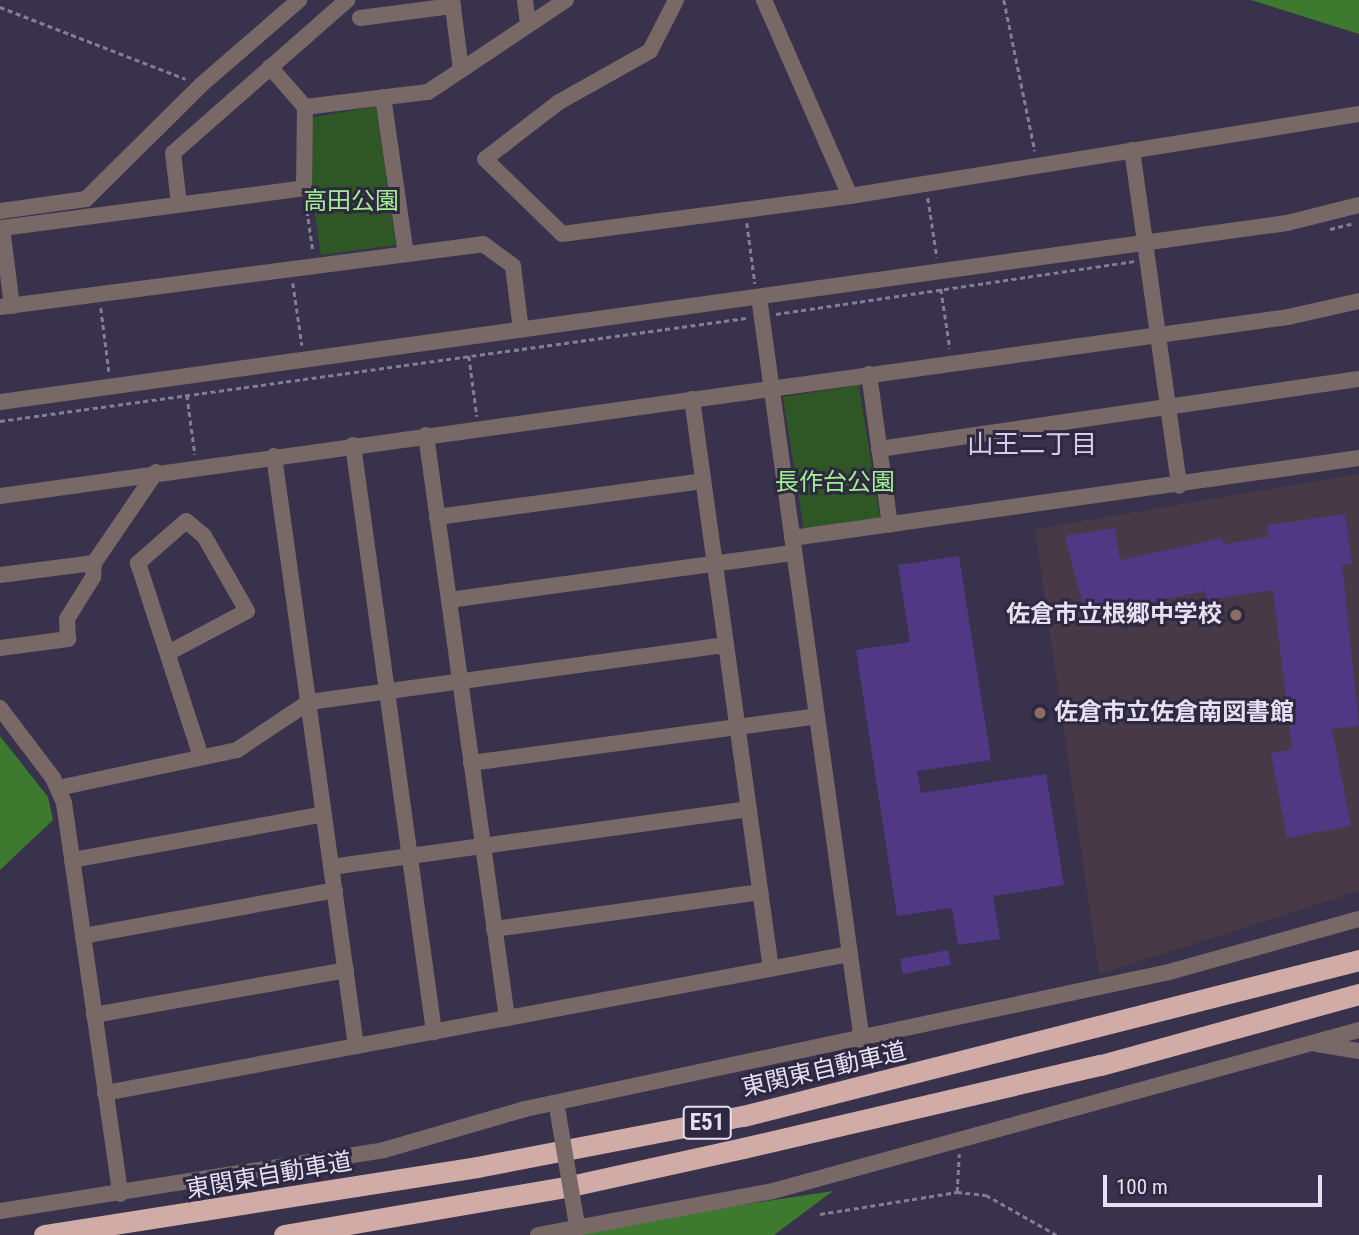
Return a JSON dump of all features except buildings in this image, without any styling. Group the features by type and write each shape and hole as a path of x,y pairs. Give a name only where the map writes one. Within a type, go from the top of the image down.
{"highway":[{"name":"東関東自動車道","path":"44,1235 396,1181 743,1116 1359,960"},
{"name":"E51","path":"284,1235 653,1168 1101,1065 1359,994"}],"street":[{"path":"0,211 86,199 201,85 299,0"},
{"path":"179,204 173,153 346,0"},
{"path":"526,0 528,25"},
{"path":"305,107 428,92 565,0"},
{"path":"676,0 650,51 559,102 485,159 562,234 850,196 1359,114"},
{"path":"764,0 850,196"},
{"path":"360,18 453,3 461,69"},
{"path":"270,67 305,107 304,188 2,228 6,307 483,244 513,266 521,330"},
{"path":"383,97 406,254"},
{"path":"1132,150 1179,486"},
{"path":"0,402 521,330 757,290 1146,251 1359,205"},
{"path":"757,290 862,1041"},
{"path":"0,496 156,472 1156,335 1359,301"},
{"path":"869,374 890,525"},
{"path":"879,449 1167,411 1359,379"},
{"path":"692,398 771,969"},
{"path":"426,435 507,1018"},
{"path":"352,445 434,1032"},
{"path":"274,456 356,1046"},
{"path":"449,600 715,564 890,525 1179,486 1359,458"},
{"path":"0,648 68,639 67,619 93,577 94,563 156,472"},
{"path":"437,517 703,481"},
{"path":"170,652 247,611 204,536 186,522 138,563 170,652 201,757"},
{"path":"0,575 94,563"},
{"path":"58,788 237,750 309,702 726,645"},
{"path":"0,708 58,788 72,860 120,1194"},
{"path":"471,763 817,716"},
{"path":"331,867 749,809"},
{"path":"72,860 324,814"},
{"path":"83,936 335,890"},
{"path":"494,929 760,892"},
{"path":"0,1211 384,1150 557,1108 1169,972 1359,919"},
{"path":"105,1093 850,954"},
{"path":"94,1015 346,970"},
{"path":"538,1235 577,1225 773,1191 959,1143 1359,1030"},
{"path":"1308,1043 1359,1051"},
{"path":"557,1108 577,1225"}],"path":[{"path":"1004,0 1038,166"},
{"path":"0,6 201,85"},
{"path":"926,184 937,258"},
{"path":"304,188 315,266"},
{"path":"746,211 757,290"},
{"path":"1318,232 1359,222"},
{"path":"0,421 761,316 942,289 1146,251"},
{"path":"291,269 302,346"},
{"path":"942,289 952,364"},
{"path":"100,294 109,372"},
{"path":"469,356 478,428"},
{"path":"187,395 197,467"},
{"path":"957,1192 959,1143"},
{"path":"820,1214 957,1192 986,1195 1057,1235"}],"shaded area":[{"path":"1359,474 1359,891 1099,974 1035,529"}],"green space":[{"path":"1251,0 1359,0 1359,34"},
{"name":"高田公園","path":"376,106 396,245 321,255 307,159 310,118"},
{"name":"長作台公園","path":"859,385 880,518 804,530 783,397"},
{"path":"0,736 48,797 53,820 0,870"},
{"path":"833,1191 774,1235 548,1235 621,1223"}],"place":[{"name":"佐倉市立根郷中学校","path":"1236,615"},
{"name":"佐倉市立佐倉南図書館","path":"1040,713"}],"district":[{"name":"山王二丁目","path":"1032,445"}]}
